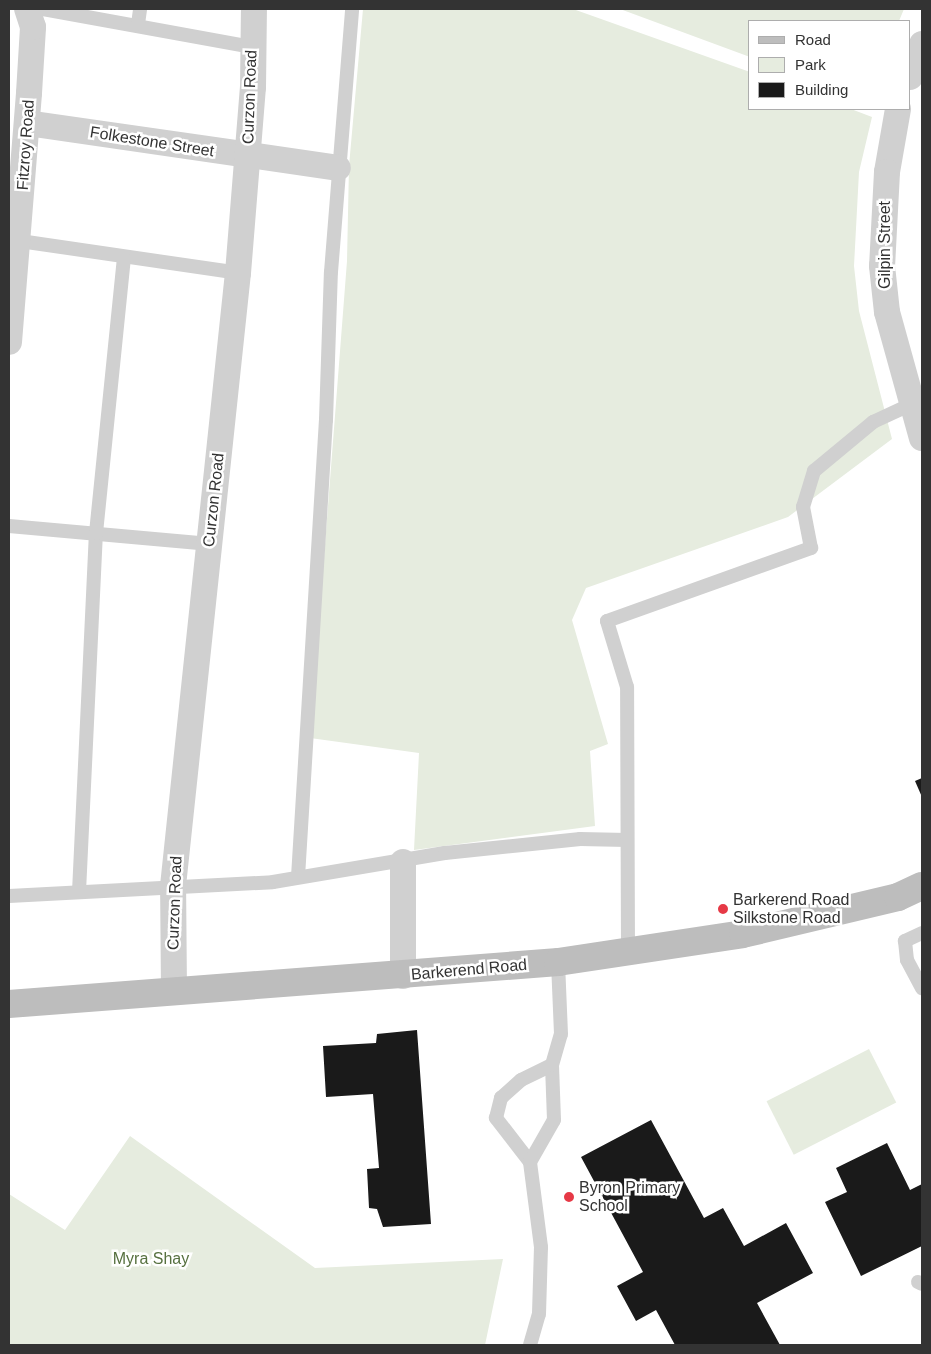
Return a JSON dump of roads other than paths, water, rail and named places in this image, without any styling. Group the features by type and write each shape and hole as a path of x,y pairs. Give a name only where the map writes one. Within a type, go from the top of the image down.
{"main road":[{"name":"Barkerend Road","path":"9,1004 403,976 558,962 743,934 898,897 922,886"}],"street":[{"name":"Fitzroy Road","path":"9,342 14,240 26,152 27,122 19,98 33,27 27,9"},
{"name":"Curzon Road","path":"174,992 173,886 238,273 254,87 252,46 254,9"},
{"path":"911,74 922,44"},
{"name":"Gilpin Street","path":"898,110 887,172 882,266 887,312 922,438"},
{"name":"Folkestone Street","path":"27,122 186,148 338,168"},
{"path":"403,862 403,976"}],"lane":[{"path":"43,9 138,24 252,46"},
{"path":"138,24 140,9"},
{"path":"298,878 338,168 352,9"},
{"path":"14,240 124,258 238,273"},
{"path":"79,892 96,533 124,258"},
{"path":"628,952 627,687 607,621 811,548 803,507 814,471 873,422 912,404"},
{"path":"9,526 210,544"},
{"path":"9,896 298,878 516,845 627,840"},
{"path":"922,934 905,941 908,960 922,988"},
{"path":"530,1162 554,1120 552,1065 561,1034 558,962"},
{"path":"530,1345 539,1314 540,1247 530,1162 496,1118 501,1098 521,1080 552,1065"}],"place":[{"name":"Barkerend Road Silkstone Road","path":"723,909"},
{"name":"Byron Primary School","path":"569,1197"}],"park label":[{"name":"Myra Shay","path":"151,1259"}]}
